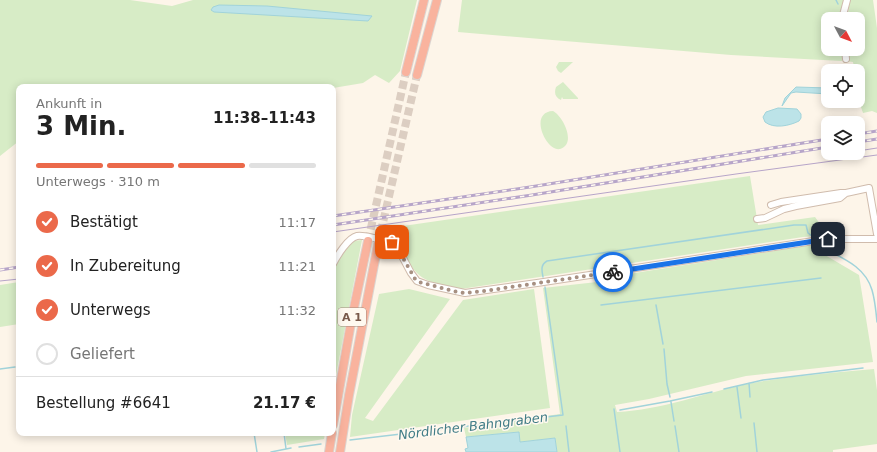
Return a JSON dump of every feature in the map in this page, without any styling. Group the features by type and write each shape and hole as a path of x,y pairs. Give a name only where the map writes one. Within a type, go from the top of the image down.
{"highway":[{"path":"406,72 424,0"},
{"path":"417,75 437,0"},
{"name":"A 1","path":"336,407 352,317 368,241"},
{"name":"A 1","path":"340,452 349,395 378,244"},
{"path":"329,452 332,436"}],"street":[{"path":"844,12 847,0"},
{"path":"771,206 780,202 846,193 870,188 877,234"},
{"path":"757,219 765,218 784,209 840,198 846,193"},
{"path":"336,260 345,246 355,236 389,241 396,245 417,281 428,285 465,293 828,239 877,240"}],"green space":[{"path":"0,0 130,0 172,6 193,0 417,0 400,71 389,83 375,75 363,83 336,88 336,84 16,84 16,143 0,156"},
{"path":"462,0 844,0 841,12 821,12 821,56 842,56 842,61 731,55 458,32"},
{"path":"850,0 873,0 877,28 877,113 872,111 863,113 861,108 865,108 865,64 853,64 853,62 846,61 846,56 865,56 865,12 848,12"},
{"path":"559,62 573,62 561,73 556,67"},
{"path":"563,82 578,99 563,99 562,97 561,100 557,98 555,93 556,87"},
{"path":"553,111 561,118 567,130 567,142 565,146 560,149 549,144 542,132 542,118 546,113"},
{"path":"750,176 758,225 815,217 828,235 803,237 461,289 431,282 420,276 406,257 396,227"},
{"path":"362,240 336,375 336,264 353,241"},
{"path":"812,245 825,255 859,275 873,362 746,376 649,399 615,405 617,412 633,411 666,405 763,381 874,369 877,390 877,444 833,450 833,452 557,452 555,438 520,442 519,432 466,437 464,428 560,414 543,288 597,282 603,278"},
{"path":"16,282 16,324 0,327 0,285"},
{"path":"409,289 450,299 365,418 373,421 463,300 534,289 550,408 350,437 352,415 379,294"},
{"path":"286,436 324,436 324,439 287,445"}],"water":[{"path":"219,5 267,6 372,16 368,21 214,12 211,10 213,7"},
{"path":"796,87 821,88 821,94 791,93 782,106 785,98"},
{"path":"778,108 797,109 801,114 801,118 795,123 782,126 773,126 765,122 763,117 766,112"},
{"path":"519,432 520,442 555,438 557,452 466,452 465,449 468,448 466,437"}],"waterway":[{"path":"836,0 838,4"},
{"name":"Nördlicher Bahngraben","path":"543,277 542,266 547,261 794,225 806,225 808,233 812,236"},
{"path":"819,243 821,247 845,259 864,275 872,290 877,322"},
{"path":"601,305 821,278"},
{"name":"Nördlicher Bahngraben","path":"350,440 563,415 545,287"},
{"path":"656,305 663,344"},
{"path":"664,349 667,384 670,397"},
{"path":"0,369 15,367"},
{"path":"724,389 763,380 863,368"},
{"path":"749,383 750,397"},
{"path":"737,387 741,418"},
{"path":"620,410 712,392"},
{"path":"671,402 674,421"},
{"path":"614,409 620,452"},
{"path":"754,423 757,452"},
{"path":"566,426 569,452"},
{"path":"675,426 679,452"},
{"path":"254,436 257,452"},
{"path":"284,436 286,449"},
{"path":"299,447 321,444"},
{"path":"271,452 291,448"}],"tunnel":[{"path":"368,241 406,72"},
{"path":"378,244 417,75"}],"tram line":[{"path":"865,150 877,148"},
{"path":"336,232 877,155"},
{"path":"0,281 16,279"}],"railway":[{"path":"865,133 877,131"},
{"path":"865,141 877,139"},
{"path":"336,216 530,187 821,140"},
{"path":"336,225 532,195 821,148"},
{"path":"0,270 16,267"}],"way so far":[{"path":"392,242 396,245 417,281 423,284 457,292 465,293 484,291 613,272"}],"route":[{"path":"613,272 828,239"}]}
